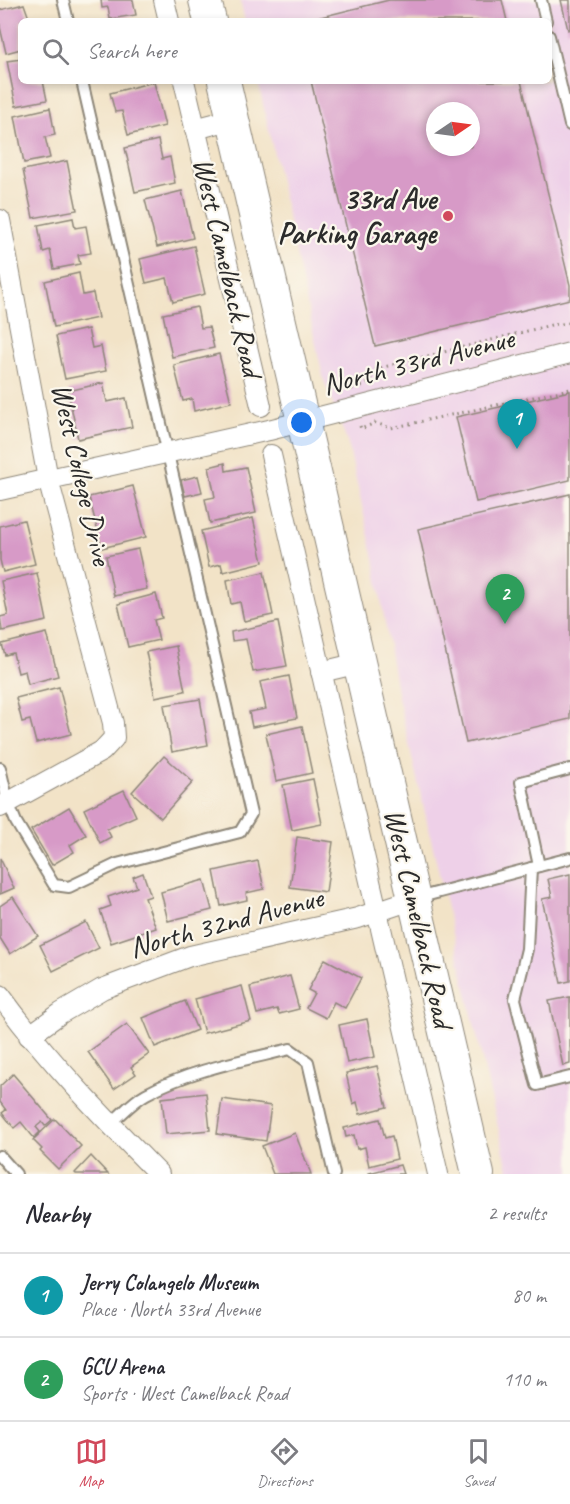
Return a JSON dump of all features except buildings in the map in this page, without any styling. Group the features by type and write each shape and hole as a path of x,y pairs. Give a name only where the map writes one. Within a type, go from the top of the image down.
{"main road":[{"path":"205,0 209,18"},
{"name":"West Camelback Road","path":"225,84 478,1174"}],"street":[{"path":"164,0 168,18"},
{"name":"West Camelback Road","path":"185,84 261,406"},
{"name":"West Camelback Road","path":"195,129 233,119"},
{"name":"West College Drive","path":"0,220 48,479 113,723 114,738 102,751 4,804"},
{"name":"North 33rd Avenue","path":"0,490 303,421 570,353"},
{"name":"West Camelback Road","path":"271,455 438,1174"},
{"path":"321,672 359,663"},
{"name":"North 32nd Avenue","path":"29,1036 61,1012 102,989 190,956 358,918 414,899"},
{"path":"0,995 29,1036 159,1174"}],"lane":[{"path":"63,0 67,18"},
{"path":"541,0 545,18"},
{"path":"552,49 570,125"},
{"path":"0,768 4,804 54,885 69,887 117,864 240,832 251,814 83,84"},
{"path":"570,769 521,782 535,867 527,949 515,999 537,1085 570,1077"},
{"path":"414,899 570,858"},
{"path":"110,1124 144,1095 167,1084 208,1069 290,1049 308,1062 334,1174"},
{"path":"0,1156 16,1174"}],"path":[{"path":"352,390 351,387 370,382 373,379 373,370 376,369 551,325 570,323"},
{"path":"360,426 361,429 375,423 391,429 570,389"}],"shaded area":[{"path":"240,0 570,0 570,1174 509,1174 398,697 374,559 348,444 324,381 259,84 552,84 552,18 244,18"}],"place":[{"name":"33rd Ave Parking Garage","path":"448,216"},
{"name":"Jerry Colangelo Museum","path":"517,449"},
{"name":"GCU Arena","path":"505,624"}]}
